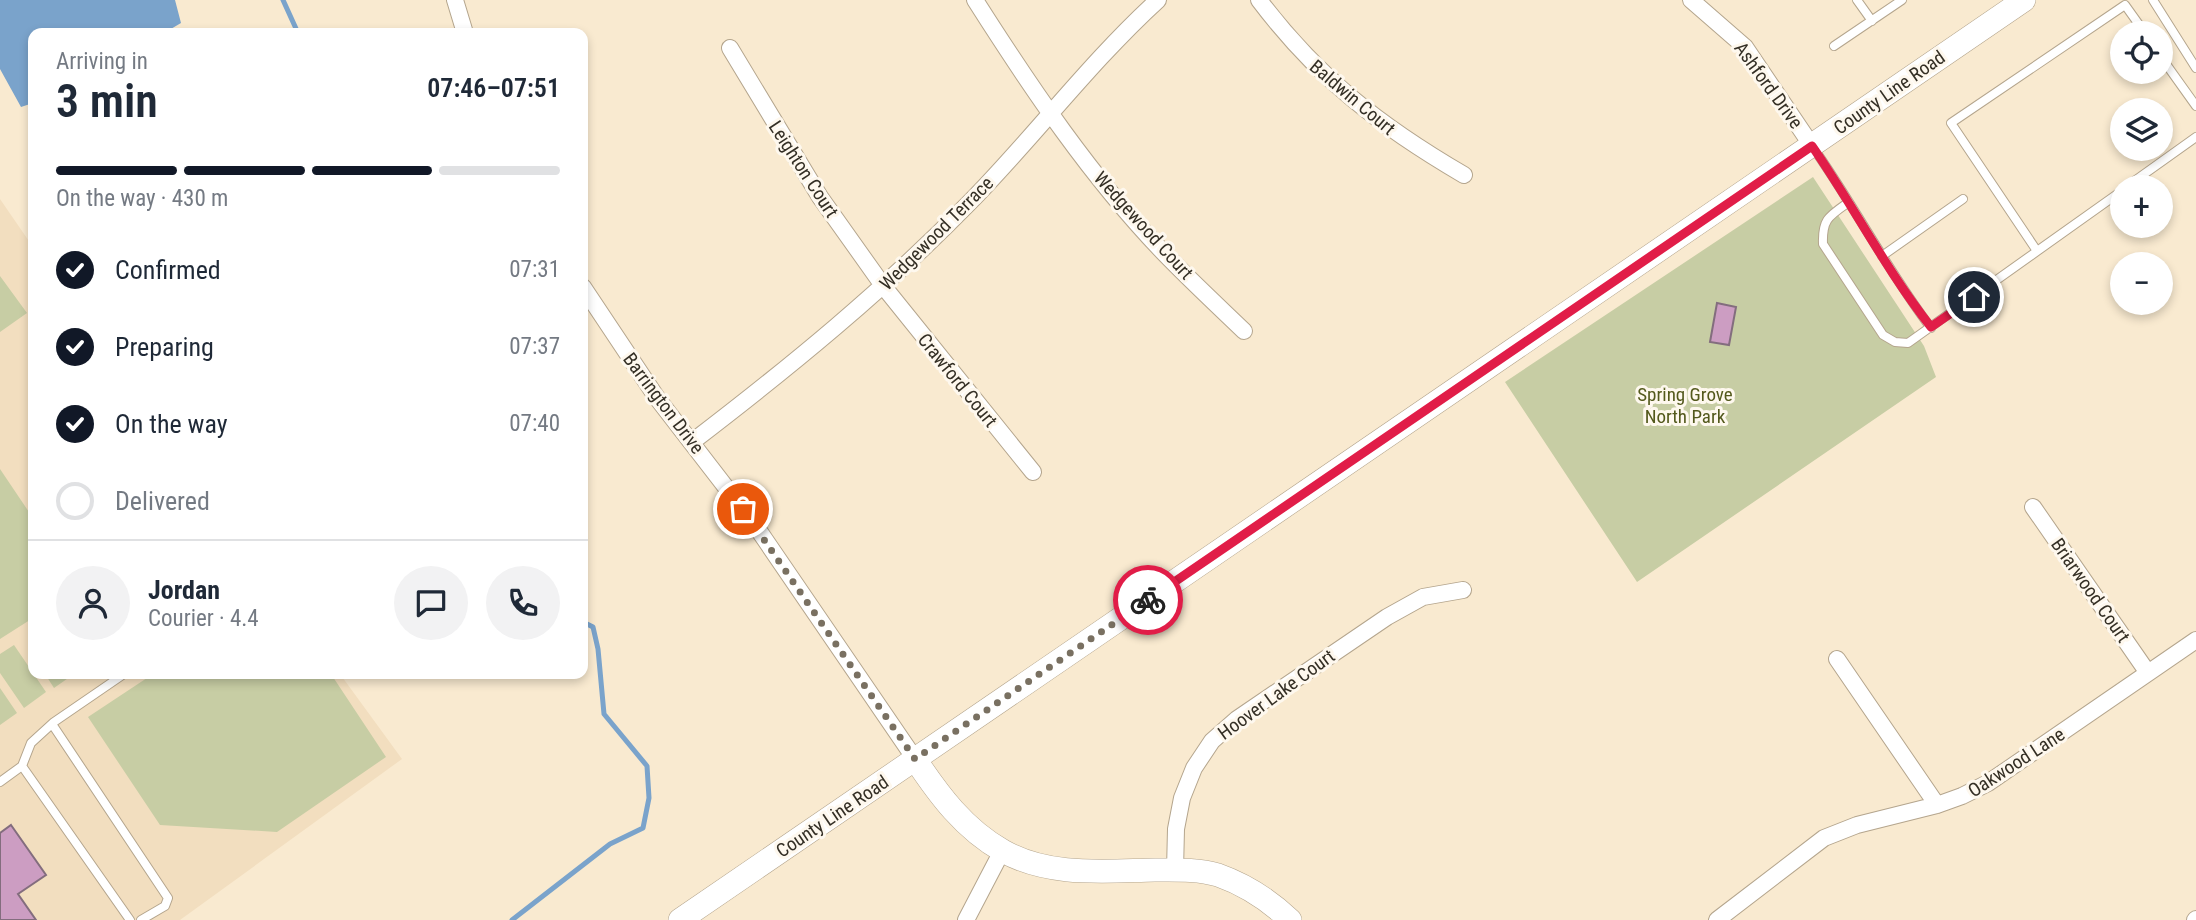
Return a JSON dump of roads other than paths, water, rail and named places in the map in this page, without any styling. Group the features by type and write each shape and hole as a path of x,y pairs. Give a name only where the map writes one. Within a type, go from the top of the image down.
{"main road":[{"name":"County Line Road","path":"680,920 2024,0"},
{"path":"915,759 953,811 1003,851 1026,862 1055,870 1175,870 1218,875 1251,889 1275,905 1290,920"}],"street":[{"path":"455,0 463,28"},
{"name":"Wedgewood Court","path":"975,0 1052,113 1136,221 1163,252 1244,331"},
{"name":"Wedgewood Terrace","path":"692,442 808,352 884,287 970,202 1101,58 1158,0"},
{"name":"Baldwin Court","path":"1259,0 1312,64 1353,101 1411,144 1464,175"},
{"name":"Ashford Drive","path":"1698,2 1745,47 1812,146"},
{"name":"Leighton Court","path":"730,48 820,197 884,287"},
{"name":"Crawford Court","path":"884,287 1033,472"},
{"name":"Barrington Drive","path":"588,294 650,387 755,526 915,759"},
{"name":"Briarwood Court","path":"2034,507 2148,673"},
{"name":"Hoover Lake Court","path":"1175,870 1176,829 1182,798 1194,768 1212,741 1237,719 1387,617 1423,597 1463,590"},
{"name":"Oakwood Lane","path":"1717,920 1824,838 1857,825 1937,805 1987,783 2196,640"},
{"path":"1837,659 1937,805"},
{"path":"966,920 1003,851"}],"lane":[{"path":"1857,0 1872,21"},
{"path":"1834,46 1902,0"},
{"path":"2153,0 2196,68"},
{"path":"2038,251 1951,123 2125,5 2136,21"},
{"path":"2173,74 2196,106"},
{"path":"2144,175 2196,137"},
{"path":"1812,146 1931,327"},
{"path":"1882,256 1964,199"},
{"path":"1849,202 1830,215 1822,227 1823,244 1883,335 1895,342 1908,343 2110,200"},
{"path":"0,782 22,766 32,743 52,724 117,679"},
{"path":"52,724 168,898 165,906 141,920"},
{"path":"22,766 130,920"}],"water":[{"path":"0,0 175,0 181,23 172,28 28,28 28,105 21,107 0,69"}],"waterway":[{"path":"283,0 296,28"},
{"path":"512,920 610,844 643,828 649,798 647,766 604,714 598,649 593,627 588,624"}],"park label":[{"name":"Spring Grove North Park","path":"1685,405"}]}
